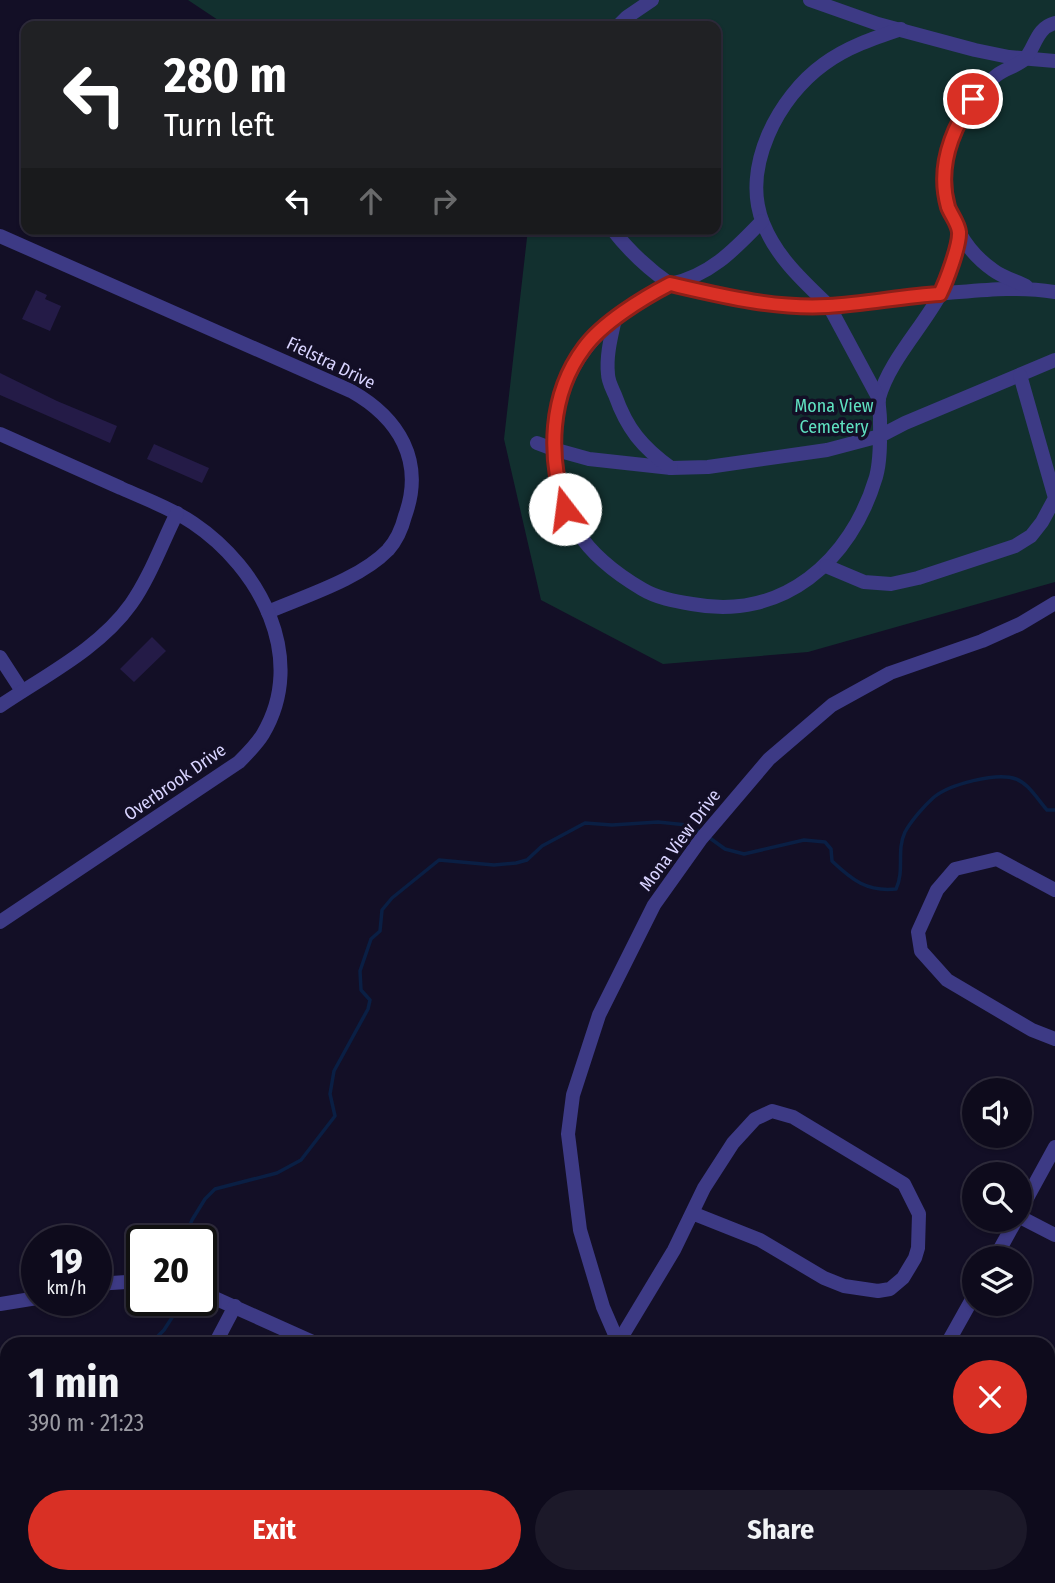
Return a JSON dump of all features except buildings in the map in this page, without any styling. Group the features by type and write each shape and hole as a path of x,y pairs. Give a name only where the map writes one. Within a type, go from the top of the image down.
{"street":[{"path":"622,21 652,0"},
{"path":"810,0 878,24 975,50 1055,61"},
{"path":"1055,23 1040,32 1025,58 997,75 973,99 961,117 944,166 948,206 959,232 992,270 1028,287 1055,292"},
{"path":"879,400 829,306 792,272 771,239 762,221 757,191 759,163 774,124 790,99 825,63 860,43 901,29"},
{"path":"762,221 729,255 702,274 670,284 643,298 616,318 584,348 568,379 557,410 554,449 557,484 565,509 578,534 598,557 623,578 667,600 732,609 785,593 808,581 826,566 852,534 865,511 877,473 879,400 891,372 940,294 948,276 959,232"},
{"path":"617,235 650,270 670,284 766,304 829,306 911,295 1028,287"},
{"name":"Fielstra Drive","path":"0,236 351,391 377,407 392,423 405,442 412,486 401,528 388,549 367,566 341,580 268,612"},
{"path":"616,318 609,346 608,376 620,409 630,430 652,454 671,468"},
{"path":"537,443 589,459 671,468 708,467 782,457 857,444 880,436 1055,360"},
{"path":"826,566 864,582 891,584 994,554 1031,536 1055,498 1020,374"},
{"name":"Overbrook Drive","path":"0,434 177,513 193,523 226,550 256,589 268,612 282,657 281,681 270,721 263,735 239,762 0,922"},
{"path":"0,706 90,646 116,621 131,604 148,574 177,513"},
{"name":"Mona View Drive","path":"615,1337 603,1307 580,1230 568,1134 573,1095 599,1016 654,905 701,839 769,759 832,705 890,673 982,641 1020,624 1055,603"},
{"path":"0,657 22,691"},
{"path":"1055,891 997,859 955,869 937,890 918,932 921,951 947,980 1032,1030 1055,1039"},
{"path":"622,1337 674,1250 704,1188 733,1143 755,1119 772,1111 793,1117 904,1184 919,1214 918,1248 903,1278 890,1289 878,1291 844,1286 824,1278 760,1240 692,1213"},
{"path":"1032,1190 1055,1147"},
{"path":"1032,1225 1055,1235"},
{"path":"217,1299 302,1337"},
{"path":"0,1304 21,1301"},
{"path":"218,1337 234,1306"},
{"path":"951,1337 963,1316"}],"green space":[{"name":"Mona View Cemetery","path":"188,0 1055,0 1055,582 808,652 663,664 541,600 504,439 527,235 721,235 721,21 220,21"}],"waterway":[{"path":"707,836 725,849 744,854 804,840 825,842 831,849 832,861 853,879 877,889 896,889 905,832 933,798 950,788 986,778 1008,777 1025,785 1047,810 1055,810"},
{"path":"190,1225 205,1199 215,1189 277,1173 301,1160 335,1116 330,1094 334,1071 368,1009 370,1000 361,990 360,971 371,939 380,931 382,910 392,898 439,860 494,865 516,863 527,860 542,846 585,823 612,825 658,822 687,825 700,832"},
{"path":"157,1337 173,1316"}],"route":[{"path":"565,509 557,484 554,430 557,410 568,379 584,348 616,318 643,298 670,284 766,304 829,306 911,295 940,294 948,276 959,232 948,206 944,166 961,117 973,99"}]}
